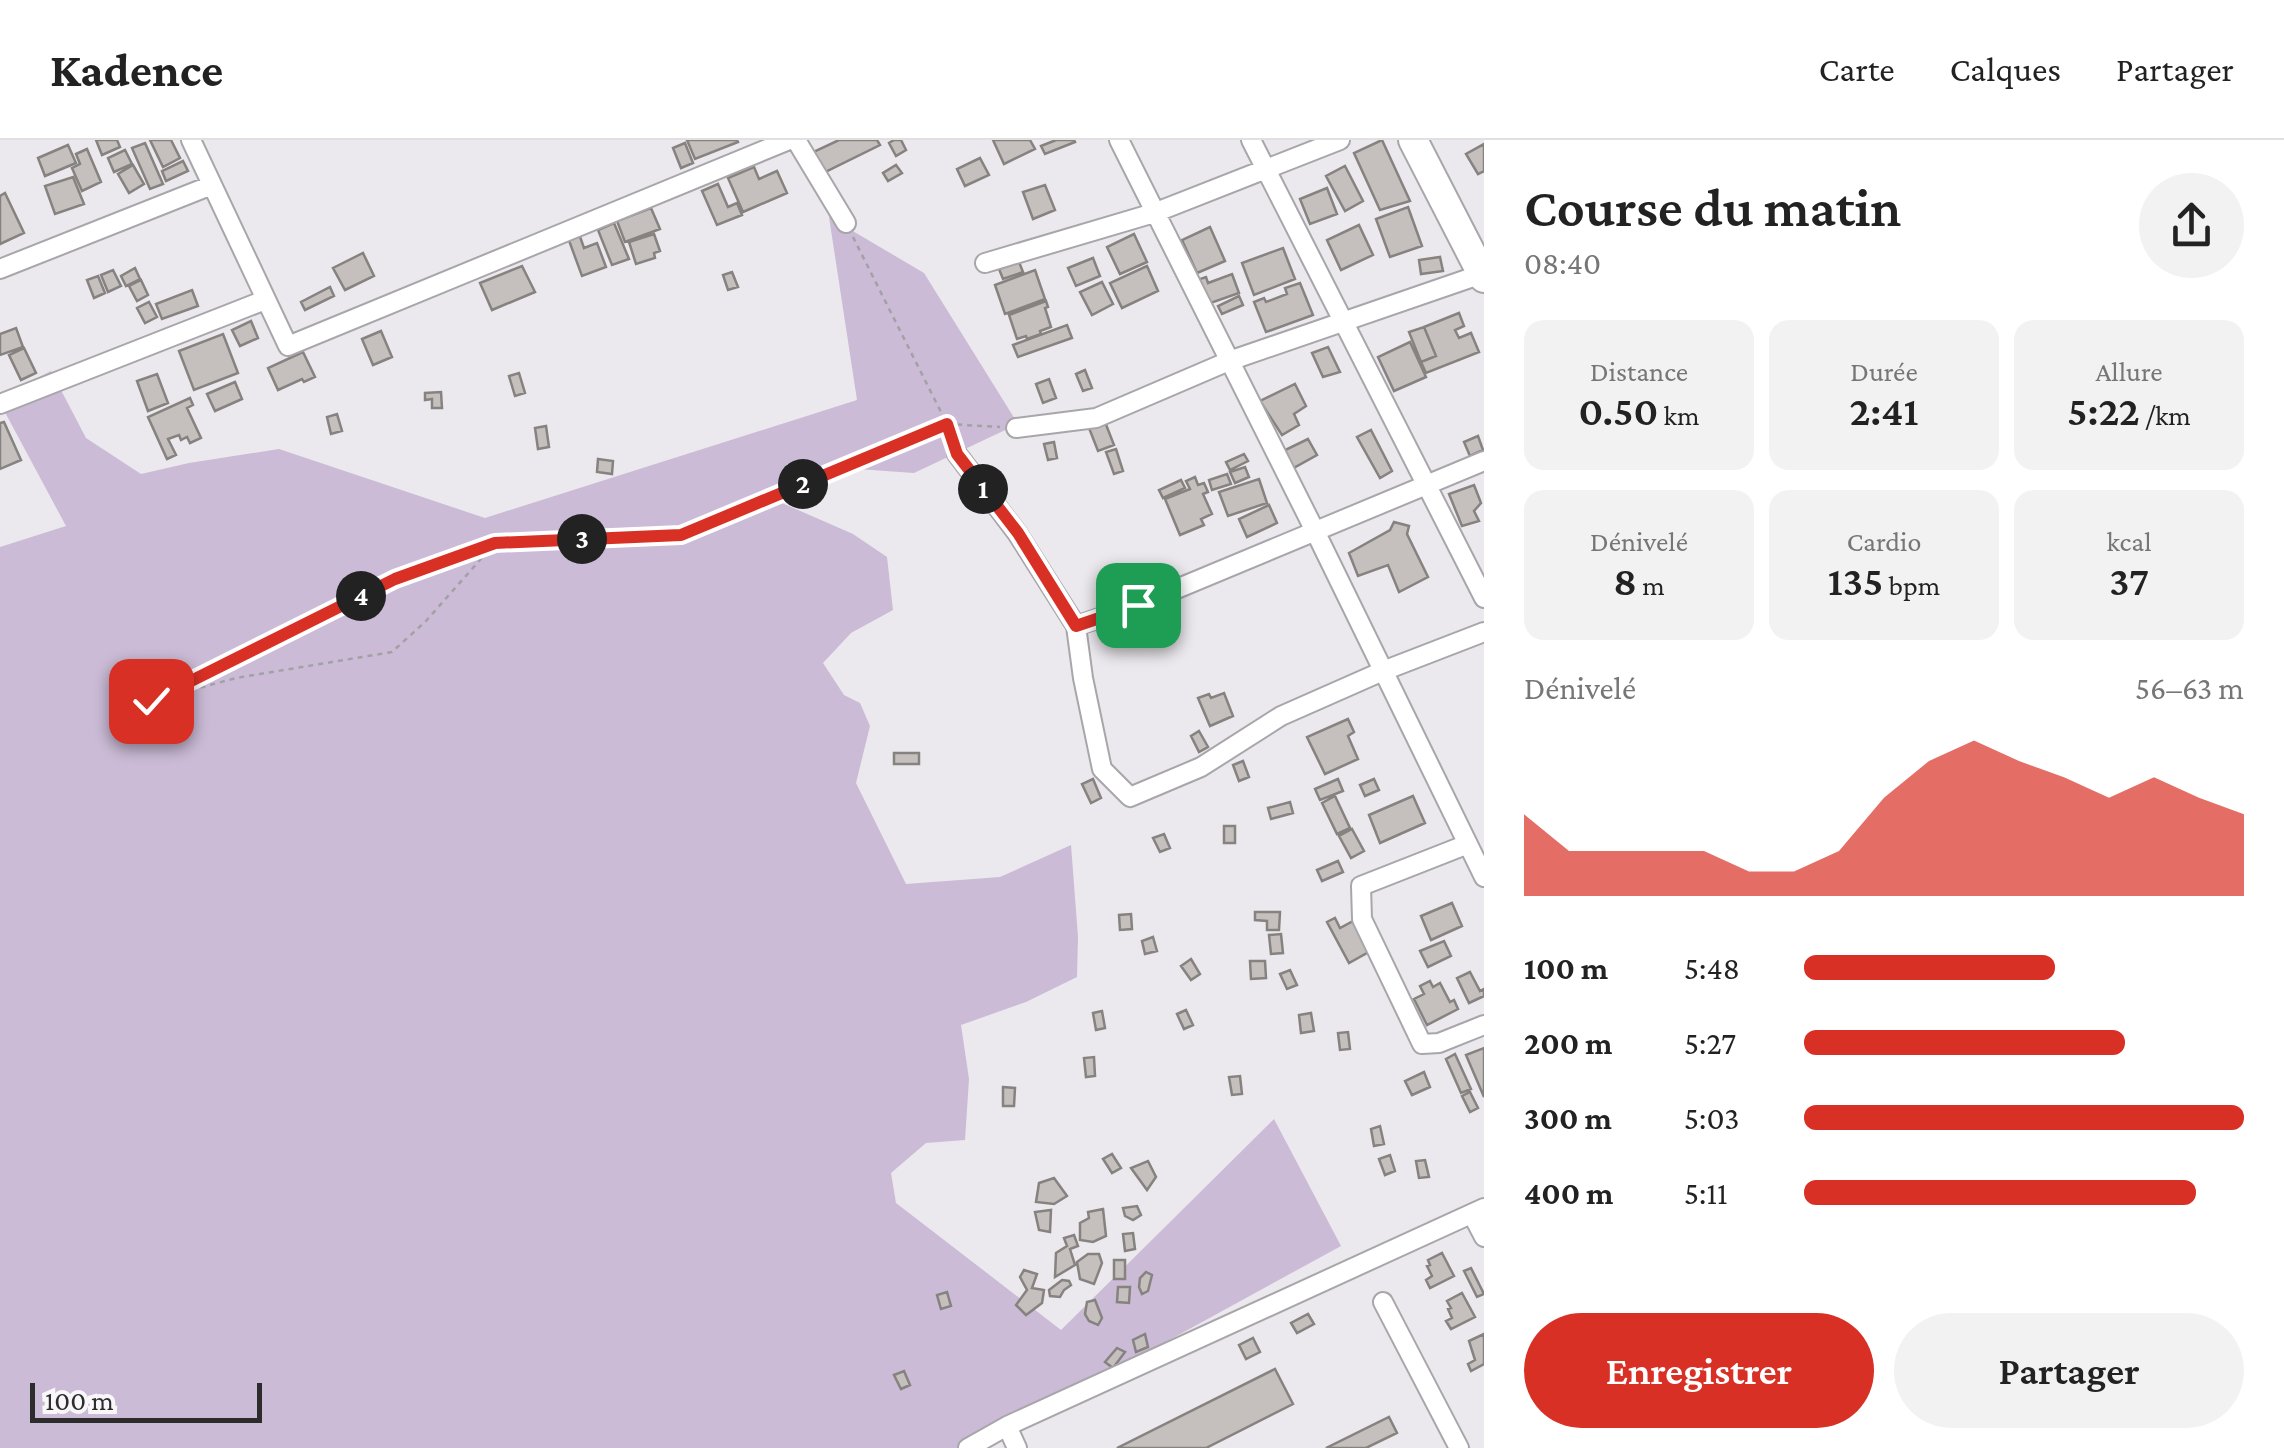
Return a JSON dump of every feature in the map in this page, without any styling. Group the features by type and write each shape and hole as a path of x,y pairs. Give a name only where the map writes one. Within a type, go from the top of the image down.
{"main road":[{"path":"1413,140 1483,275"}],"street":[{"path":"191,140 288,346 793,140 846,223"},
{"path":"1119,140 1484,877"},
{"path":"1250,140 1484,598"},
{"path":"985,263 1154,213 1340,140"},
{"path":"0,269 212,185"},
{"path":"1016,428 1096,418 1229,361 1483,275"},
{"path":"0,404 265,300"},
{"path":"957,454 1018,533 1076,626 1102,768 1130,797 1201,767 1280,716 1383,670 1484,632"},
{"path":"1076,626 1138,605 1484,460"},
{"path":"1468,844 1362,886 1362,918 1422,1044 1439,1043 1484,1026"},
{"path":"968,1448 1006,1426 1478,1211 1484,1236"},
{"path":"1383,1302 1459,1448"},
{"path":"1006,1426 1017,1448"}],"path":[{"path":"846,223 947,424 957,454"},
{"path":"495,543 426,622 392,652 236,678 151,701 395,579 495,543 681,535 947,424 1016,428"}],"shaded area":[{"path":"829,217 924,273 1018,424 914,473 787,464 782,503 853,534 887,557 893,610 851,633 823,663 844,695 860,703 870,726 856,783 906,884 1000,877 1071,845 1078,937 1077,977 1026,1002 961,1025 969,1079 965,1140 926,1143 891,1173 896,1203 1061,1330 1274,1119 1341,1246 972,1448 0,1448 0,547 66,526 0,397 51,371 86,438 141,474 279,449 485,518 857,400"}],"building":[{"path":"96,140 117,140 120,147 102,155"},
{"path":"150,140 171,140 180,158 163,167"},
{"path":"687,140 737,140 738,142 695,159"},
{"path":"839,140 877,140 880,145 819,175 809,154"},
{"path":"901,140 906,150 896,156 889,143"},
{"path":"993,140 1030,140 1035,149 1004,164"},
{"path":"1056,140 1075,142 1045,154 1041,146"},
{"path":"1382,140 1410,201 1380,210 1354,153"},
{"path":"145,143 163,184 150,189 132,148"},
{"path":"685,143 693,163 681,168 673,148"},
{"path":"1484,144 1484,171 1478,174 1466,154"},
{"path":"68,145 76,163 45,176 38,158"},
{"path":"87,149 101,182 82,191 72,168 80,164 76,154"},
{"path":"125,150 132,164 114,172 108,158"},
{"path":"980,158 989,175 965,186 957,169"},
{"path":"183,161 188,171 166,181 162,171"},
{"path":"133,165 144,184 129,193 118,174"},
{"path":"896,165 902,173 888,181 883,173"},
{"path":"1345,166 1363,201 1345,211 1326,176"},
{"path":"754,167 759,179 777,171 787,193 743,212 728,178"},
{"path":"73,177 84,204 55,214 45,186"},
{"path":"718,184 728,207 737,203 742,215 717,225 702,191"},
{"path":"1045,185 1055,210 1033,219 1023,192"},
{"path":"1327,188 1337,214 1310,224 1300,199"},
{"path":"5,193 24,233 0,244 0,196"},
{"path":"1408,207 1422,246 1390,257 1376,219"},
{"path":"651,208 660,229 625,242 617,221"},
{"path":"614,223 629,259 612,265 598,230"},
{"path":"1359,225 1373,255 1341,270 1327,240"},
{"path":"1210,227 1225,261 1197,273 1182,240"},
{"path":"578,231 584,248 597,243 606,267 582,276 567,235"},
{"path":"654,234 660,251 654,253 655,258 636,264 629,242"},
{"path":"1134,234 1147,262 1120,274 1107,247"},
{"path":"1283,248 1295,279 1254,295 1242,263"},
{"path":"363,253 374,276 345,290 333,268"},
{"path":"1440,257 1443,271 1421,274 1419,260"},
{"path":"1093,258 1100,276 1076,286 1068,268"},
{"path":"1019,262 1023,272 1003,279 999,269"},
{"path":"522,266 535,292 492,310 480,283"},
{"path":"1147,266 1158,291 1122,308 1110,283"},
{"path":"135,268 140,279 126,286 121,276"},
{"path":"113,270 121,286 108,292 101,275"},
{"path":"1035,270 1045,299 1005,314 995,285"},
{"path":"732,272 738,287 728,290 723,275"},
{"path":"1232,274 1239,293 1205,305 1197,280 1206,277 1208,283"},
{"path":"98,276 105,293 94,298 87,280"},
{"path":"141,280 148,295 137,301 129,286"},
{"path":"1102,282 1113,304 1092,315 1080,292"},
{"path":"1300,283 1313,315 1266,332 1254,302 1287,294 1285,288"},
{"path":"330,287 334,296 305,310 301,302"},
{"path":"192,290 198,306 162,319 156,304"},
{"path":"1239,296 1243,305 1222,314 1218,306"},
{"path":"1046,301 1051,327 1027,339 1017,339 1009,315"},
{"path":"149,302 157,317 145,323 137,308"},
{"path":"1459,313 1464,326 1455,330 1459,338 1471,333 1479,352 1426,373 1421,362 1436,356 1424,327"},
{"path":"251,321 258,338 240,346 232,330"},
{"path":"1067,325 1072,338 1018,357 1013,345"},
{"path":"1424,327 1436,356 1421,362 1409,332"},
{"path":"16,328 23,347 0,355 0,334"},
{"path":"381,331 392,357 373,365 362,339"},
{"path":"223,334 238,373 194,390 179,351"},
{"path":"1410,342 1426,377 1394,391 1378,357"},
{"path":"1328,347 1340,372 1323,377 1312,353"},
{"path":"24,348 36,373 21,380 9,355"},
{"path":"303,352 315,377 278,390 268,368"},
{"path":"1085,370 1092,388 1083,391 1076,374"},
{"path":"519,373 525,393 515,396 509,376"},
{"path":"157,374 168,403 148,411 137,381"},
{"path":"1049,379 1056,398 1043,403 1036,384"},
{"path":"235,382 242,399 215,411 207,394"},
{"path":"1295,384 1306,406 1294,414 1299,425 1282,435 1260,401"},
{"path":"441,392 442,408 432,408 432,399 425,400 425,393"},
{"path":"190,398 193,405 187,408 201,438 190,443 187,437 181,440 179,435 168,439 176,455 167,459 148,417"},
{"path":"337,414 342,431 331,434 327,417"},
{"path":"4,422 21,460 0,469 0,423"},
{"path":"1105,422 1114,445 1098,451 1089,428"},
{"path":"546,426 549,447 538,449 535,428"},
{"path":"1371,430 1392,471 1380,478 1357,437"},
{"path":"1478,436 1483,450 1470,456 1464,442"},
{"path":"1308,439 1317,455 1290,470 1281,452"},
{"path":"1054,442 1057,458 1048,460 1044,444"},
{"path":"1116,449 1123,471 1114,474 1106,452"},
{"path":"1244,454 1248,461 1230,470 1226,462"},
{"path":"598,459 613,461 612,474 597,472"},
{"path":"1245,467 1249,477 1235,483 1230,472"},
{"path":"1227,474 1231,484 1212,490 1209,480"},
{"path":"1195,477 1198,485 1204,483 1208,492 1203,494 1212,514 1201,519 1204,525 1180,535 1165,499 1190,489 1186,481"},
{"path":"1259,479 1267,503 1228,516 1219,492"},
{"path":"1181,480 1185,488 1163,498 1159,490"},
{"path":"1474,485 1481,503 1474,511 1479,521 1462,526 1449,494"},
{"path":"1269,505 1277,523 1247,537 1239,519"},
{"path":"1394,522 1409,526 1407,534 1428,577 1399,592 1388,565 1358,576 1349,553 1390,530"},
{"path":"1224,693 1233,716 1210,726 1198,698"},
{"path":"1348,719 1354,732 1348,736 1358,759 1325,774 1307,737"},
{"path":"1199,731 1208,747 1199,752 1191,736"},
{"path":"894,753 919,753 919,764 894,764"},
{"path":"1243,761 1249,777 1239,781 1233,765"},
{"path":"1093,779 1101,798 1091,803 1082,784"},
{"path":"1338,779 1343,791 1320,800 1315,789"},
{"path":"1374,779 1379,790 1365,796 1360,785"},
{"path":"1335,796 1350,828 1337,834 1322,803"},
{"path":"1413,796 1425,823 1380,843 1369,815"},
{"path":"1290,802 1293,813 1271,819 1268,808"},
{"path":"1224,826 1235,826 1235,843 1224,843"},
{"path":"1352,829 1364,851 1351,858 1339,836"},
{"path":"1164,834 1170,848 1160,852 1153,838"},
{"path":"1338,861 1343,872 1322,881 1317,870"},
{"path":"1452,903 1462,926 1431,940 1421,916"},
{"path":"1255,912 1280,912 1279,930 1267,930 1267,921 1255,920"},
{"path":"1131,914 1132,929 1120,930 1119,915"},
{"path":"1335,918 1340,928 1357,919 1374,949 1349,963 1327,922"},
{"path":"1281,934 1283,953 1271,954 1269,935"},
{"path":"1153,937 1157,951 1145,954 1142,941"},
{"path":"1444,941 1451,956 1428,967 1420,951"},
{"path":"1191,959 1200,974 1191,980 1181,966"},
{"path":"1250,961 1265,961 1266,978 1251,979"},
{"path":"1290,970 1297,985 1287,989 1280,974"},
{"path":"1470,972 1480,991 1484,989 1484,996 1469,1003 1457,978"},
{"path":"1430,981 1433,987 1440,983 1458,1009 1427,1025 1414,999 1424,994 1420,986"},
{"path":"1186,1010 1193,1025 1184,1029 1177,1014"},
{"path":"1102,1011 1105,1028 1096,1030 1093,1013"},
{"path":"1311,1013 1314,1031 1301,1033 1299,1015"},
{"path":"1348,1032 1350,1049 1340,1050 1338,1033"},
{"path":"1484,1048 1484,1097 1466,1055"},
{"path":"1455,1054 1471,1089 1461,1093 1446,1059"},
{"path":"1094,1057 1095,1076 1086,1077 1084,1058"},
{"path":"1424,1072 1430,1087 1412,1095 1405,1081"},
{"path":"1240,1076 1242,1094 1232,1095 1229,1077"},
{"path":"1003,1087 1015,1088 1014,1106 1003,1106"},
{"path":"1470,1092 1478,1108 1470,1112 1462,1096"},
{"path":"1380,1126 1384,1144 1374,1146 1371,1129"},
{"path":"1112,1154 1121,1168 1112,1173 1103,1159"},
{"path":"1390,1155 1395,1171 1385,1175 1379,1159"},
{"path":"1425,1160 1429,1177 1419,1178 1416,1161"},
{"path":"1148,1161 1156,1177 1147,1190 1131,1168"},
{"path":"1054,1178 1067,1196 1054,1204 1036,1202 1039,1183"},
{"path":"1137,1206 1141,1215 1133,1220 1125,1216 1123,1208"},
{"path":"1103,1209 1106,1236 1093,1242 1080,1240 1080,1223 1089,1218 1088,1212"},
{"path":"1051,1210 1050,1232 1039,1230 1035,1212"},
{"path":"1133,1233 1135,1249 1125,1251 1123,1234"},
{"path":"1074,1235 1078,1246 1070,1249 1075,1265 1055,1277 1056,1253 1067,1246 1064,1238"},
{"path":"1442,1253 1454,1276 1430,1288 1426,1280 1432,1276 1428,1260"},
{"path":"1088,1254 1099,1254 1102,1263 1094,1284 1080,1279 1077,1262"},
{"path":"1114,1260 1125,1260 1125,1279 1114,1279"},
{"path":"1471,1268 1484,1294 1477,1297 1464,1271"},
{"path":"1024,1270 1037,1274 1032,1288 1044,1290 1042,1303 1026,1315 1016,1305 1027,1290 1020,1277"},
{"path":"1146,1272 1152,1275 1148,1291 1142,1294 1140,1278"},
{"path":"1062,1280 1071,1285 1060,1297 1050,1296 1049,1290"},
{"path":"1118,1287 1130,1287 1129,1303 1117,1302"},
{"path":"947,1292 951,1306 941,1309 937,1295"},
{"path":"1462,1293 1475,1317 1451,1329 1446,1321 1452,1318 1447,1301"},
{"path":"1095,1300 1102,1318 1098,1325 1085,1314 1087,1302"},
{"path":"1308,1314 1314,1324 1297,1333 1291,1323"},
{"path":"1145,1334 1148,1347 1136,1352 1133,1340"},
{"path":"1484,1334 1484,1364 1471,1371 1468,1364 1475,1360 1469,1341"},
{"path":"1253,1338 1260,1352 1246,1359 1239,1345"},
{"path":"1117,1348 1125,1352 1113,1368 1105,1362"},
{"path":"1275,1369 1293,1404 1206,1448 1117,1448"},
{"path":"904,1371 910,1385 901,1389 894,1375"},
{"path":"1389,1417 1397,1433 1366,1448 1326,1448"}],"route":[{"path":"151,701 395,579 495,543 681,535 947,424 957,454 1018,533 1076,626 1138,605"}]}
